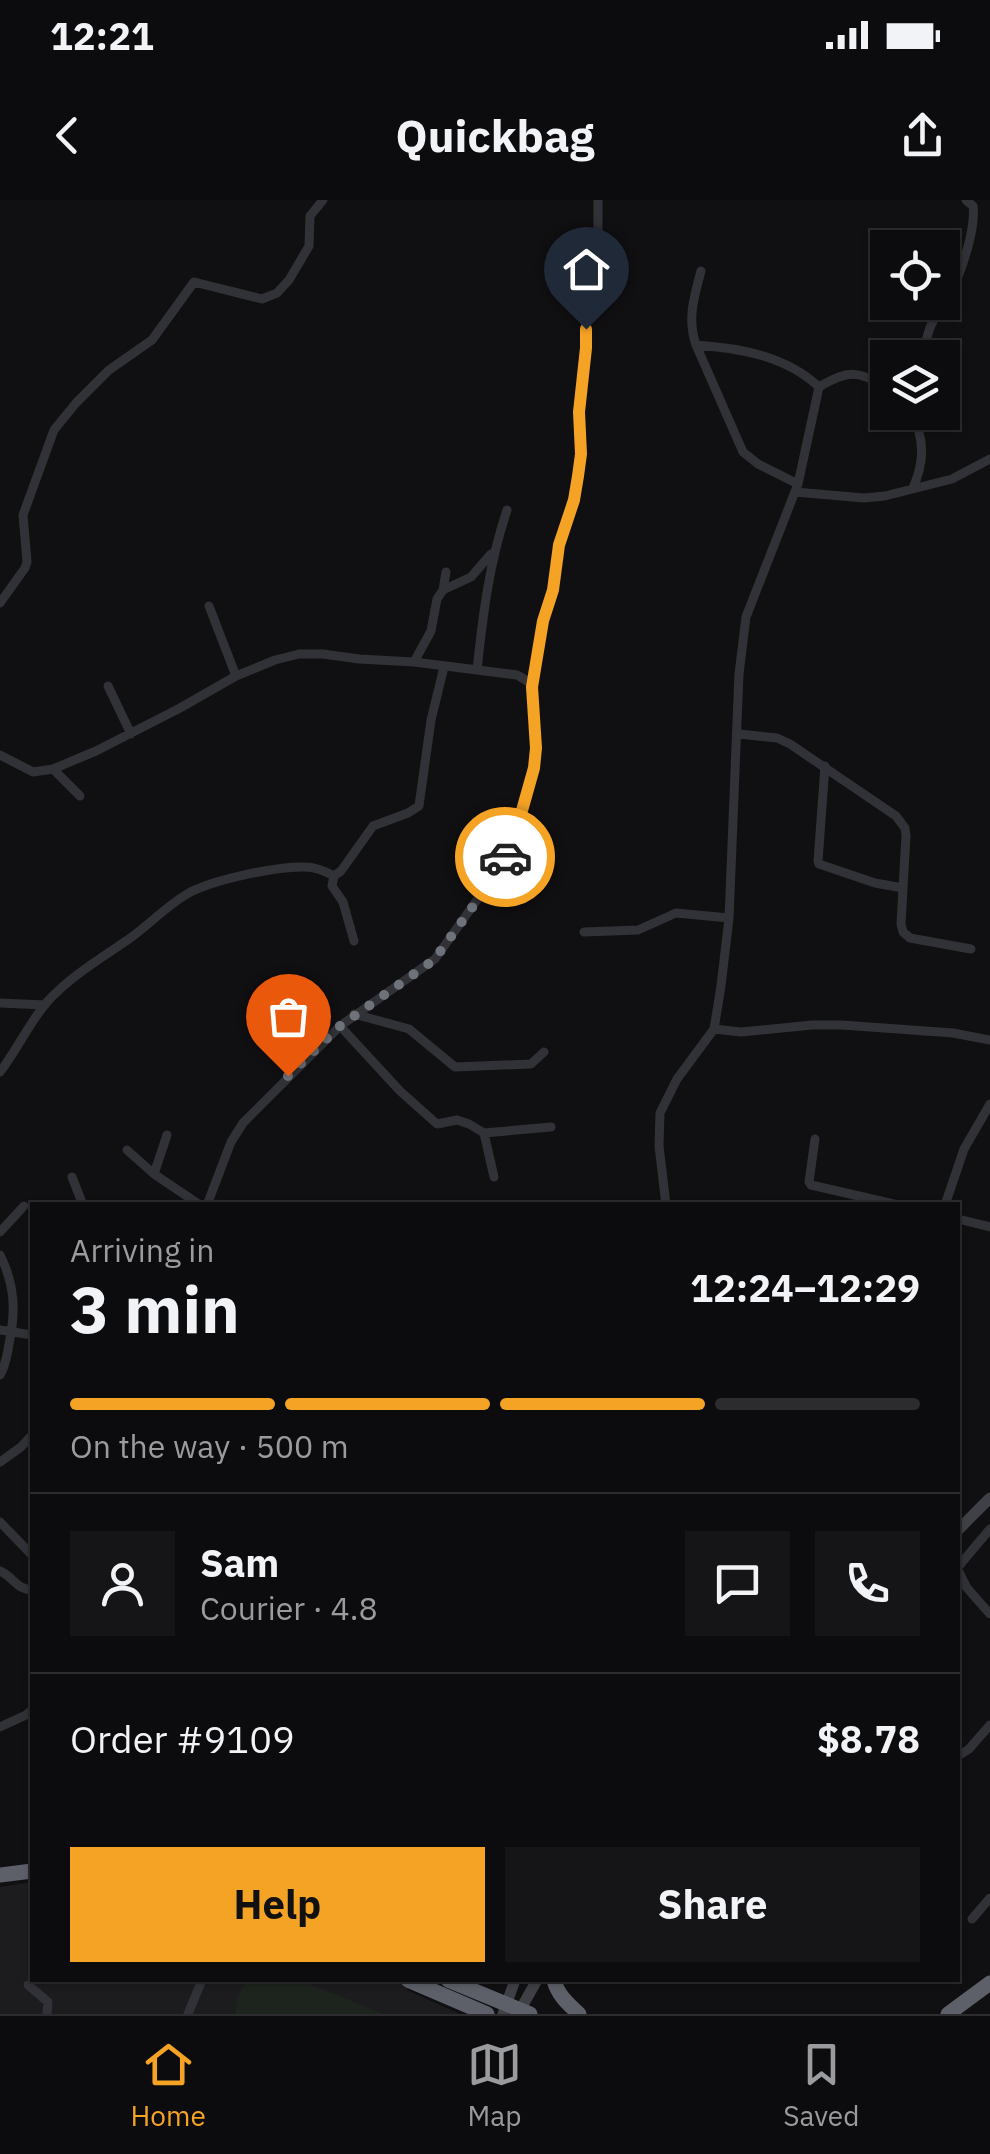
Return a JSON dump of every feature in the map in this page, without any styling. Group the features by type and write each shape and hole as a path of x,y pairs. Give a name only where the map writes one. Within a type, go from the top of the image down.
{"highway":[{"path":"0,1875 30,1872"},
{"path":"413,1982 487,2014"},
{"path":"452,1982 516,2011"},
{"path":"554,1982 579,2014"},
{"path":"948,2014 990,1983"},
{"path":"963,2014 990,1991"}],"street":[{"path":"0,603 27,562 23,515 50,437 60,422 109,370 152,340 191,284 197,282 262,298 276,293 310,246 310,216 323,200"},
{"path":"204,1202 239,1128 340,1026 434,960 487,887 519,823 534,768 532,687 543,621 553,590 559,545 574,500 581,454 579,412 598,200"},
{"path":"925,340 952,288 974,217 973,206 966,200"},
{"path":"702,271 690,323 696,345 743,452 758,464 797,488 864,498 952,480 990,459"},
{"path":"696,345 765,356 818,387"},
{"path":"666,1202 659,1146 660,1113 677,1078 714,1029 729,918 739,674 746,617 797,488 818,387 847,373 870,378"},
{"path":"913,488 923,457 917,430"},
{"path":"477,670 486,588 507,510"},
{"path":"443,590 471,577 493,552"},
{"path":"414,662 428,638 446,572"},
{"path":"210,606 236,676"},
{"path":"0,755 33,772 53,769 96,752 236,676 298,654 517,674 532,687"},
{"path":"354,941 342,902 332,886 334,876 372,826 419,806 431,720 444,667"},
{"path":"108,686 130,734"},
{"path":"738,734 784,740 901,820 906,836 901,924 905,935 970,949"},
{"path":"824,766 819,864 903,888"},
{"path":"53,769 80,796"},
{"path":"1,1066 45,1005 88,966 190,892 254,873 296,867 334,876"},
{"path":"584,932 638,930 676,913 729,918"},
{"path":"0,1003 45,1005"},
{"path":"354,1014 409,1029 455,1067 532,1064 544,1052"},
{"path":"714,1029 740,1032 842,1025 954,1033 990,1040"},
{"path":"340,1026 434,1122 463,1122 484,1133 551,1127"},
{"path":"946,1202 964,1149 990,1104"},
{"path":"484,1133 494,1177"},
{"path":"154,1174 167,1135"},
{"path":"815,1139 810,1185 885,1202"},
{"path":"127,1150 154,1174 198,1202"},
{"path":"72,1177 82,1202"},
{"path":"0,1232 24,1206"},
{"path":"960,1219 990,1227"},
{"path":"0,1255 14,1297 12,1332 0,1376"},
{"path":"0,1330 30,1335"},
{"path":"0,1462 30,1437"},
{"path":"960,1528 990,1498"},
{"path":"0,1522 30,1552"},
{"path":"960,1566 990,1529"},
{"path":"0,1571 21,1588 30,1590"},
{"path":"960,1572 990,1614"},
{"path":"0,1727 30,1712"},
{"path":"960,1754 990,1725"},
{"path":"972,1918 990,1898"},
{"path":"188,2014 201,1982"},
{"path":"514,1982 516,2011"},
{"path":"516,2011 536,1982"},
{"path":"28,1985 48,2002 48,2014"}],"shaded area":[{"path":"30,1882 30,1982 410,1982 407,1990 460,2014 0,2014 0,1887"},
{"path":"247,1982 304,1982 383,2014 235,2014 238,1995"}],"way so far":[{"path":"288,1076 340,1026 434,960 505,857"}],"route":[{"path":"505,857 534,768 532,687 559,545 578,476 586,329"}]}
